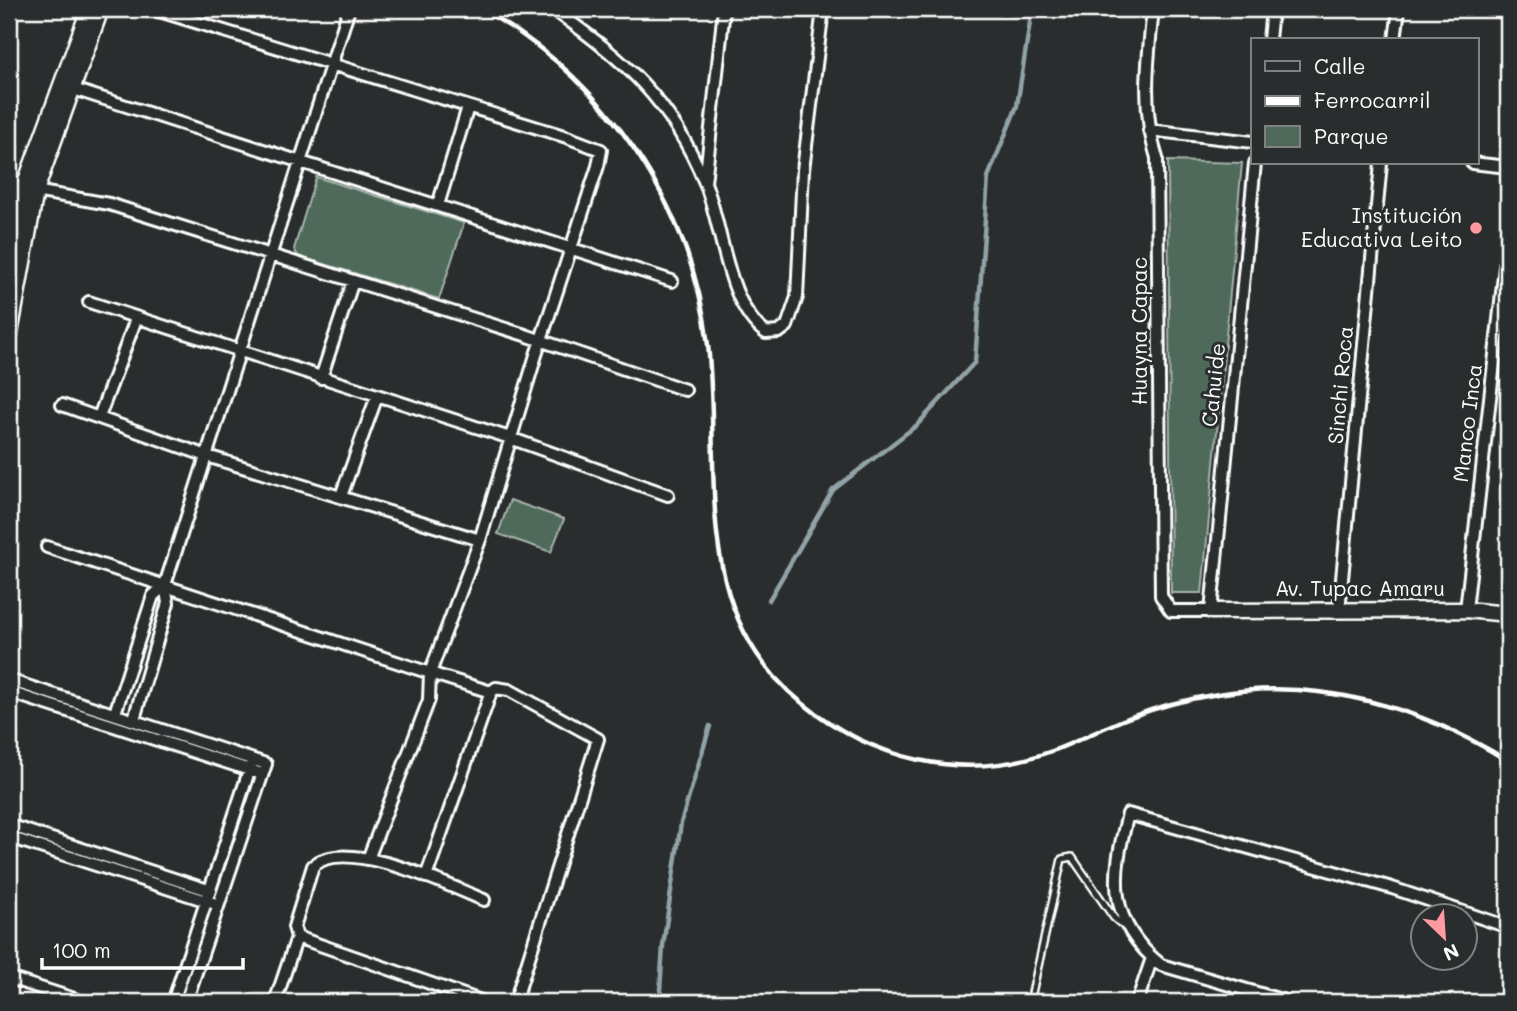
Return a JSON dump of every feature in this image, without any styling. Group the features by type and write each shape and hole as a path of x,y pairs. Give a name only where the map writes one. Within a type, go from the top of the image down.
{"street":[{"path":"67,87 89,9"},
{"path":"9,279 29,190 67,87 101,9"},
{"path":"153,9 601,150 480,540 430,673 429,700 368,859"},
{"path":"134,719 168,603 165,586 349,9"},
{"path":"553,9 639,75 660,99 705,183 721,244 749,317 766,333 779,332 793,318 797,297 803,170 823,9"},
{"path":"705,183 724,9"},
{"name":"Huayna Capac","path":"1153,9 1147,85 1149,130 1157,158 1161,596 1171,611 1211,611"},
{"path":"1269,38 1272,9"},
{"path":"1395,38 1398,9"},
{"path":"67,87 300,163 572,246 672,281"},
{"path":"438,205 468,107"},
{"path":"1149,130 1251,142"},
{"name":"Cahuide","path":"1211,611 1255,164"},
{"name":"Sinchi Roca","path":"1339,611 1381,164"},
{"path":"1478,164 1508,167"},
{"path":"29,190 109,204 540,340 685,390"},
{"path":"9,339 29,190"},
{"name":"Manco Inca","path":"1466,610 1508,240"},
{"path":"321,378 353,281"},
{"path":"89,302 510,438 668,495"},
{"path":"99,417 135,319"},
{"path":"341,496 377,396"},
{"path":"62,405 207,456 480,540"},
{"path":"47,547 491,692"},
{"path":"115,713 153,596 165,586"},
{"name":"Av. Tupac Amaru","path":"1211,611 1466,610 1508,614"},
{"path":"9,680 134,719 251,765"},
{"path":"426,877 491,692 496,688 509,691 598,739 515,1002"},
{"path":"9,692 251,765 266,764 173,1002"},
{"path":"186,1002 212,899 251,765"},
{"path":"1288,1002 1161,965 1152,958 1131,932 1122,912 1115,871 1128,814 1392,888 1508,927"},
{"path":"9,825 212,899"},
{"path":"9,837 212,899"},
{"path":"275,1002 297,937 294,927 313,866 320,859 344,856 368,859 426,877 484,900"},
{"path":"297,937 484,1002"},
{"path":"1137,1002 1152,958"},
{"path":"9,978 84,1002"}],"lane":[{"path":"1030,1002 1062,859 1066,856 1072,857 1078,863 1114,918 1131,932"}],"green space":[{"path":"1168,161 1242,163 1202,593 1171,593"},
{"path":"316,177 464,223 439,299 298,256 294,249"},
{"path":"510,500 564,519 551,552 498,534"}],"waterway":[{"path":"769,600 833,490 917,425 975,362 988,177 1017,106 1032,9"},
{"path":"665,1002 660,990 663,946 681,823 710,726"}],"railway":[{"path":"481,9 526,37 567,71 603,108 635,150 662,195 683,243 699,293 708,345 717,537 726,582 741,626 765,666 801,702 828,722 887,751 919,760 951,765 983,765 1016,761 1049,752 1128,718 1184,701 1256,690 1294,690 1369,701 1406,712 1475,742 1508,761"}],"place":[{"name":"Institución Educativa Leito","path":"1476,228"}]}
